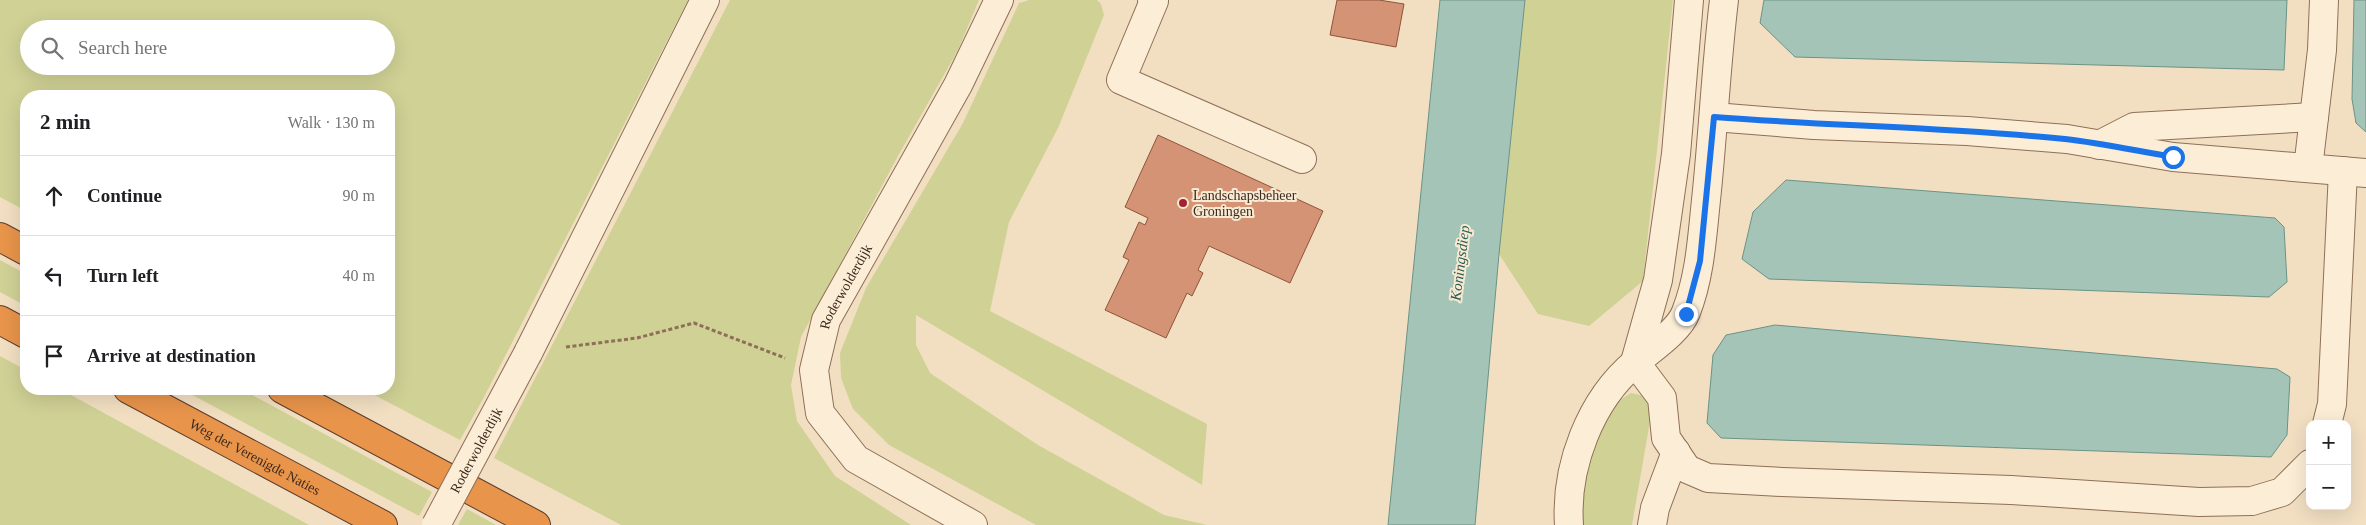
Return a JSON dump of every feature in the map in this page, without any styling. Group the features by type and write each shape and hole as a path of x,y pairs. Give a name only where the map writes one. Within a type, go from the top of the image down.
{"highway":[{"path":"0,237 20,248"},
{"path":"0,320 20,331"},
{"name":"Weg der Verenigde Naties","path":"139,395 383,525"},
{"path":"293,395 536,525"}],"street":[{"name":"Roderwolderdijk","path":"436,525 528,353 705,0"},
{"name":"Roderwolderdijk","path":"973,525 856,459 820,413 814,370 826,320 958,86 999,0"},
{"path":"1152,0 1154,1 1121,80 1302,159"},
{"path":"1635,362 1659,270 1676,154 1689,0"},
{"path":"1569,525 1570,491 1575,464 1582,440 1604,397 1635,362 1659,346 1686,314 1700,261 1724,0"},
{"path":"2308,168 2322,50 2324,0"},
{"path":"1714,117 1967,131 2067,139 2173,157 2354,172 2332,404 2327,420"},
{"path":"2099,145 2134,127 2314,117"},
{"path":"1635,362 1662,398 1666,438 1687,469 1708,478 2011,490 2199,502 2252,501 2282,492 2309,465"},
{"path":"1652,525 1655,508 1676,452"}],"path":[{"path":"528,353 637,338 694,323 814,370"}],"green space":[{"path":"0,0 688,0 482,401 460,440 374,395 395,395 395,90 20,90 20,208 0,197"},
{"path":"730,0 979,0 958,50 898,156 801,337 791,385 797,421 835,476 911,525 621,525 494,458"},
{"path":"1029,0 1097,0 1101,4 1104,15 1058,128 1009,222 990,311 1207,424 1202,485 916,315 916,345 930,373 1038,445 1164,515 1207,525 1036,525 889,445 853,409 841,378 840,353 866,288 963,123 1019,3"},
{"path":"1525,0 1673,0 1643,281 1589,326 1538,314 1499,254"},
{"path":"0,260 20,271 20,303 0,292"},
{"path":"0,356 20,367 20,395 71,395 309,525 0,525"},
{"path":"1631,393 1645,396 1653,404 1632,525 1575,525 1583,466 1615,403"},
{"path":"192,395 252,395 432,492 419,516"},
{"path":"467,509 496,525 458,525"}],"water":[{"name":"Koningsdiep","path":"1440,0 1525,0 1499,254 1475,525 1388,525"},
{"path":"1764,0 2287,0 2284,70 1795,57 1760,23"},
{"path":"2354,0 2366,0 2366,132 2356,123 2352,99"},
{"path":"1786,180 2275,218 2284,227 2287,282 2269,297 1769,279 1742,259 1753,212"},
{"path":"1775,325 2277,369 2290,377 2287,435 2271,457 1721,438 1707,423 1713,355 1726,335"}],"building":[{"path":"1337,0 1379,0 1404,4 1396,47 1330,35"},
{"path":"1158,135 1323,211 1290,283 1209,246 1198,270 1203,273 1192,296 1187,293 1166,338 1105,310 1129,260 1123,257 1139,222 1145,225 1148,218 1125,207"}],"place":[{"name":"Landschapsbeheer Groningen","path":"1183,203"}],"route":[{"path":"1686,314 1700,261 1714,117 1967,131 2067,139 2173,157"}]}
